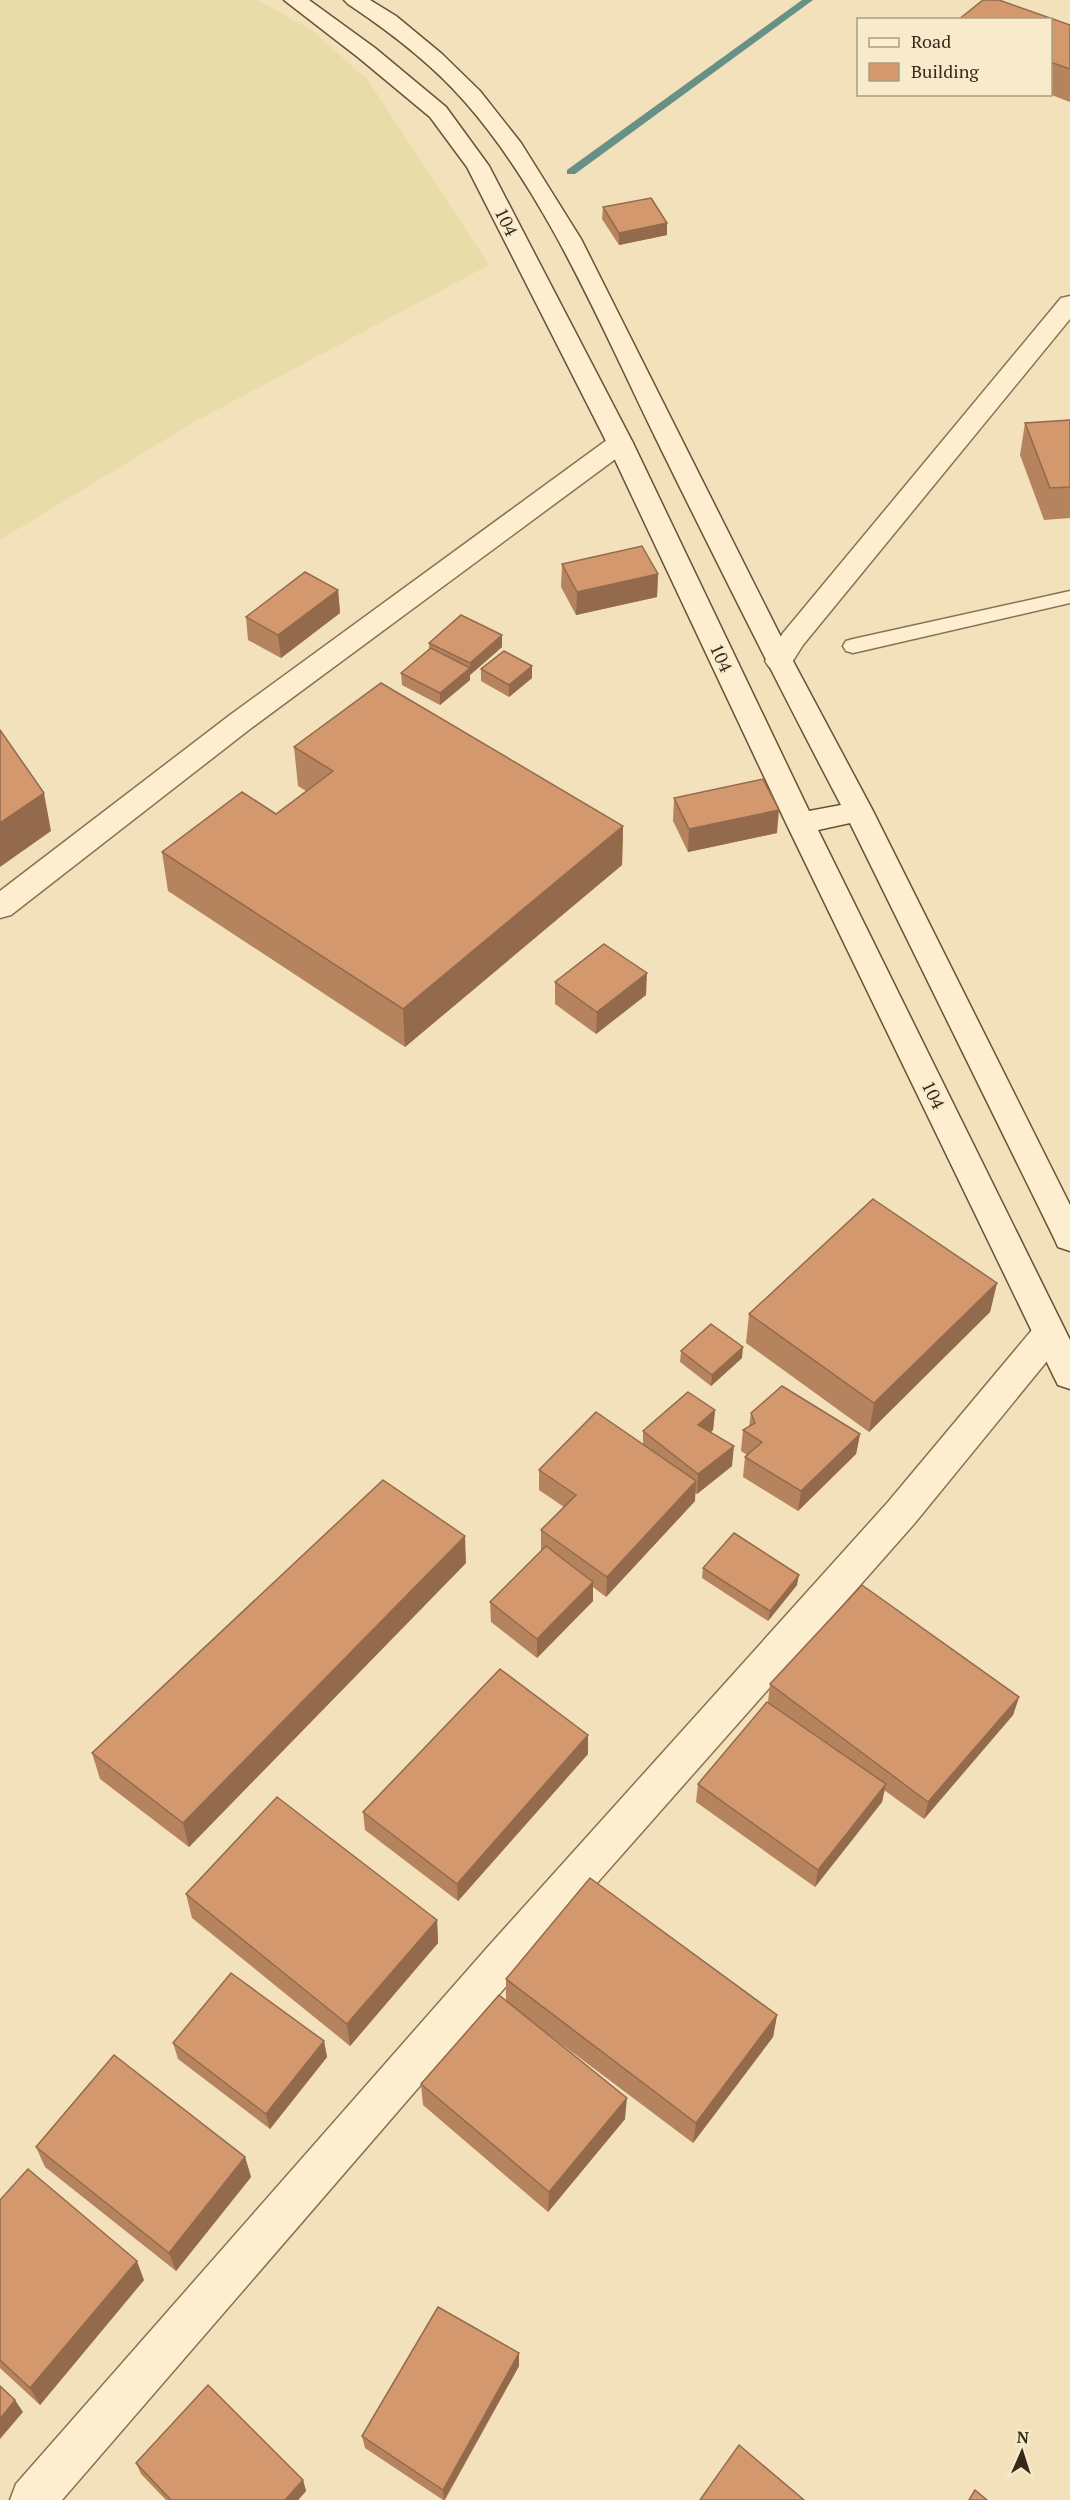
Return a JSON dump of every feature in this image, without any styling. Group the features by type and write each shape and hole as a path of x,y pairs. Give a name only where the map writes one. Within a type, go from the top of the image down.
{"street":[{"name":"104","path":"295,0 367,53 438,112 478,166 544,245 620,442 800,823 1070,1376"},
{"path":"355,0 388,21 434,59 472,96 510,143 544,245 779,661 860,811 1070,1238"},
{"path":"779,661 793,639 1070,303"},
{"path":"0,907 240,722 620,442"},
{"path":"800,823 860,811"},
{"path":"32,2500 500,1963 901,1513 1049,1334"}],"lane":[{"path":"853,646 1070,597"}],"shaded area":[{"path":"0,0 257,0 309,28 368,80 489,265 194,422 0,540"}],"building":[{"path":"983,0 999,0 1050,18 960,18"},
{"path":"1052,19 1070,25 1070,69 1052,63"},
{"path":"651,198 667,223 619,233 603,207"},
{"path":"1070,420 1070,487 1050,488 1025,423"},
{"path":"642,546 658,574 577,592 562,564"},
{"path":"305,572 338,590 278,635 246,617"},
{"path":"461,615 502,635 470,663 429,643"},
{"path":"431,648 470,668 440,693 401,673"},
{"path":"504,651 532,666 509,685 481,669"},
{"path":"381,683 623,826 403,1009 162,852 242,792 276,814 333,771 294,747"},
{"path":"0,730 44,793 0,823"},
{"path":"763,779 779,810 689,829 674,798"},
{"path":"604,944 647,973 597,1012 555,982"},
{"path":"873,1199 997,1283 874,1403 749,1314"},
{"path":"711,1324 743,1347 712,1375 681,1351"},
{"path":"782,1386 860,1434 801,1491 745,1457 762,1442 743,1430 755,1423 751,1413"},
{"path":"688,1392 715,1410 698,1425 734,1446 698,1474 643,1431"},
{"path":"596,1412 696,1481 607,1577 541,1530 576,1495 539,1470"},
{"path":"383,1480 465,1536 183,1823 92,1753"},
{"path":"734,1533 799,1575 770,1611 703,1568"},
{"path":"546,1546 593,1582 537,1639 490,1602"},
{"path":"862,1585 1019,1697 928,1802 770,1684"},
{"path":"500,1669 588,1735 457,1884 363,1812"},
{"path":"767,1702 886,1784 818,1870 698,1784"},
{"path":"277,1797 437,1920 347,2024 186,1894"},
{"path":"590,1878 777,2015 696,2123 506,1979"},
{"path":"231,1973 324,2041 266,2114 173,2043"},
{"path":"499,1995 627,2098 549,2192 421,2084"},
{"path":"114,2055 245,2157 169,2253 36,2147"},
{"path":"28,2169 137,2261 30,2388 0,2360 0,2200"},
{"path":"438,2307 519,2353 443,2490 362,2436"},
{"path":"208,2385 303,2480 285,2500 171,2500 136,2463"},
{"path":"0,2386 15,2400 0,2419"},
{"path":"739,2445 804,2500 700,2500"},
{"path":"975,2490 987,2500 969,2500"}],"waterway":[{"path":"571,172 808,0"}]}
